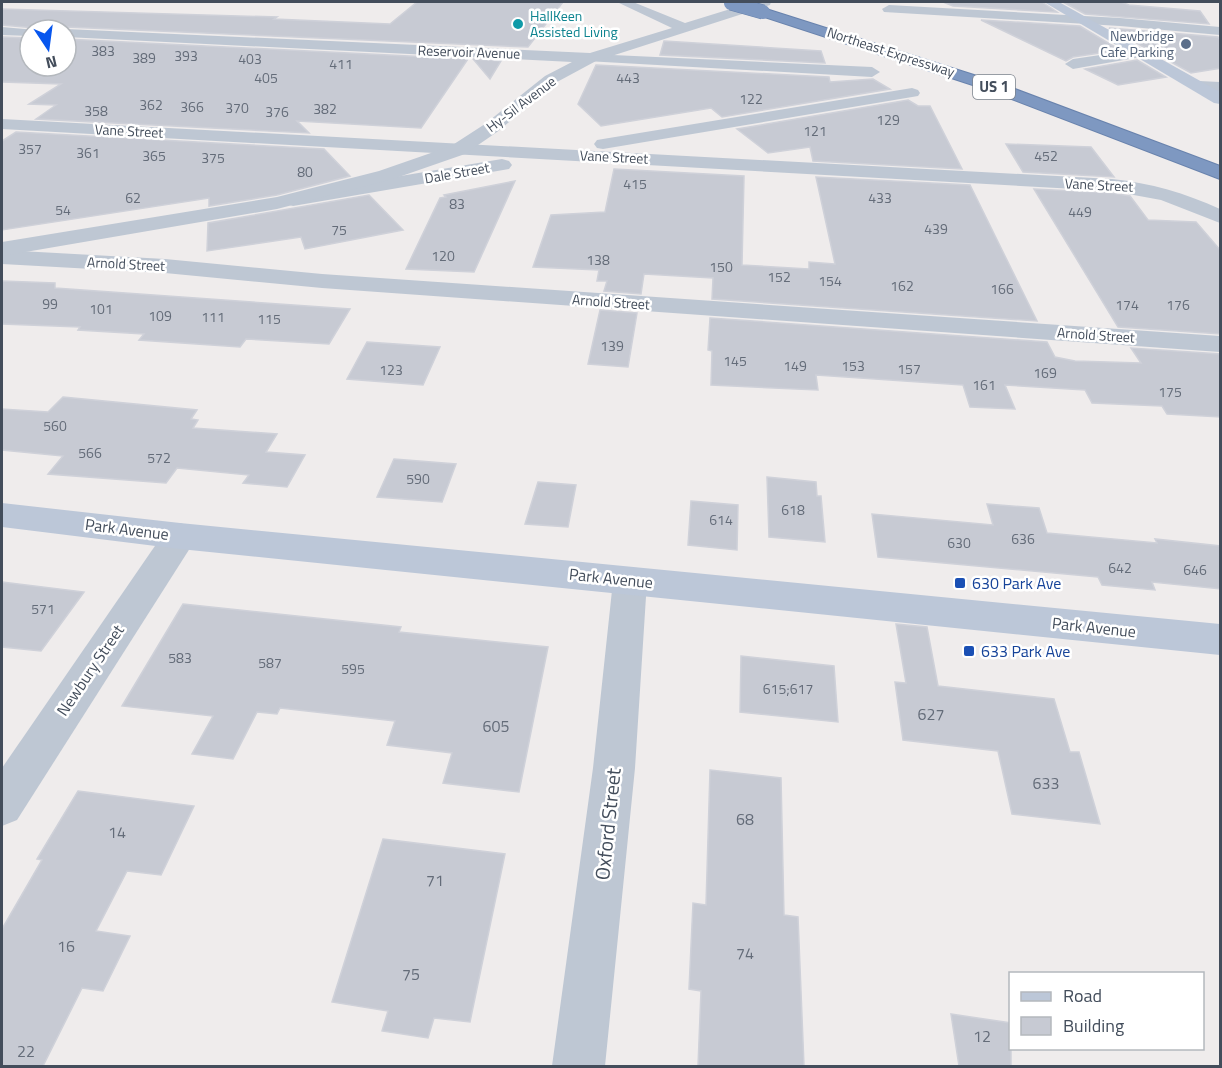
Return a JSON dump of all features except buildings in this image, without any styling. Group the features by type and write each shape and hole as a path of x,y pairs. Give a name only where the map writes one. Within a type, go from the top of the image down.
{"highway":[{"name":"Northeast Expressway","path":"729,2 764,7 977,81 1221,173"},
{"name":"Northeast Expressway","path":"788,4 847,21"}],"main road":[{"path":"1050,2 1221,99"},
{"name":"Park Avenue","path":"2,515 180,536 1221,640"}],"street":[{"path":"623,2 682,27"},
{"name":"Hy-Sil Avenue","path":"278,203 386,176 458,150 490,128 551,79 591,58 682,27 764,7"},
{"path":"889,9 1083,20 1221,31"},
{"path":"2,31 18,32"},
{"name":"Reservoir Avenue","path":"78,34 872,72"},
{"path":"1073,64 1142,53"},
{"path":"784,69 810,96"},
{"path":"1199,86 1221,87"},
{"name":"Dale Street","path":"2,249 481,169 810,96 912,93"},
{"name":"Vane Street","path":"2,124 1145,188 1165,192 1221,217"},
{"name":"Arnold Street","path":"2,257 165,266 322,281 1221,344"},
{"name":"Newbury Street","path":"2,805 180,536"},
{"name":"Oxford Street","path":"578,1066 613,780 630,581"}],"place":[{"name":"HallKeen Assisted Living","path":"518,24"},
{"name":"Newbridge Cafe Parking","path":"1186,44"},
{"name":"630 Park Ave","path":"960,583"},
{"name":"633 Park Ave","path":"969,651"}]}
